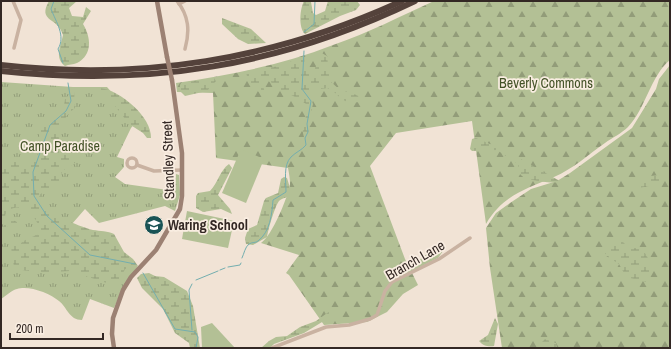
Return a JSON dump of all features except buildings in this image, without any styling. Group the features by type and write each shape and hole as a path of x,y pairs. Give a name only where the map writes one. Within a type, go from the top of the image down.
{"highway":[{"path":"1,65 84,72 159,69 212,62 268,50 303,40 369,16 402,1"},
{"path":"1,71 56,76 112,77 158,74 218,66 274,55 322,40 373,20 415,1"}],"street":[{"path":"13,1 20,20 14,48"},
{"name":"Standley Street","path":"114,348 112,327 120,297 131,277 160,245 180,209 182,196 179,121 157,1"},
{"path":"185,1 178,2 188,26 185,48"},
{"path":"136,165 154,171 182,170"},
{"name":"Branch Lane","path":"272,348 326,327 349,325 370,319 377,315 385,291 392,282 439,259 470,238"}],"green space":[{"path":"49,1 77,1 69,8 72,16 83,17 86,7 91,11 83,24 88,34 88,51 82,60 77,63 65,66 60,59 59,51 63,35 57,25 45,13"},
{"path":"304,1 311,2 313,13 316,15 325,11 328,1 357,1 360,5 356,10 340,16 305,34 301,27 300,18"},
{"name":"Beverly Commons","path":"434,1 670,1 670,60 663,66 634,120 626,129 568,170 516,194 500,206 486,224 472,121 396,133 370,166 405,259 418,285 403,294 387,312 367,322 324,325 289,275 286,273 299,255 261,243 270,233 286,198 290,184 288,168 216,158 213,93 177,92 176,83 236,73 275,64 314,52 359,35"},
{"path":"222,18 251,29 266,43 248,44 238,39 222,24"},
{"path":"320,52 327,56 330,81 340,90 357,95 361,100 360,102 348,102 327,88 310,91 309,94 313,104 309,121 308,138 306,140 303,126 307,112 306,104 266,80 262,82 265,93 254,89 248,79 246,71 280,66 304,56 305,69 310,72 314,72"},
{"path":"670,65 670,348 502,348 490,268 486,228 496,213 510,203 531,189 557,181 632,128 656,89 659,79"},
{"path":"214,78 216,81 207,91 185,96 180,91 181,83"},
{"name":"Camp Paradise","path":"1,82 73,87 107,87 137,121 131,128 117,157 124,159 124,167 115,177 125,184 175,191 176,174 179,175 180,195 175,211 165,206 99,223 85,209 65,232 137,267 121,292 114,308 90,299 82,320 71,316 62,304 55,298 33,289 22,288 15,290 1,299"},
{"path":"100,88 117,94 141,113 150,130 151,138 147,138 143,133 129,124 112,102 99,90"},
{"path":"70,89 74,91 75,108 69,113 56,131 57,135 73,155 75,163 62,171 58,189 47,190 39,195 39,199 55,214 71,222 93,230 114,234 124,252 133,259 138,266 135,269 125,269 120,279 119,287 70,271 43,273 15,269 12,259 11,243 20,244 37,235 39,233 39,227 32,215 22,208 10,210 5,215 6,217 17,222 17,226 6,227 1,222 1,162 10,162 14,157 24,162 36,158 38,155 40,126 47,119 63,113 65,99 69,95"},
{"path":"476,138 496,145 558,180 559,182 540,181 528,179 522,176 518,164 497,150 472,151 470,149 472,139"},
{"path":"241,149 264,159 246,203 222,193"},
{"path":"229,164 232,168 218,195 230,209 232,214 221,209 203,212 196,208 196,196 198,193 210,191 223,170"},
{"path":"660,175 663,178 663,181 659,184 639,188 640,177"},
{"path":"284,177 287,178 291,191 290,195 280,200 277,204 267,237 253,245 246,244 245,238 248,229 257,225 264,201 266,198 278,193 281,179"},
{"path":"187,211 234,221 228,248 182,239"},
{"path":"614,239 618,239 628,247 636,248 645,253 649,261 650,280 647,282 630,278 625,275 619,264 608,257 604,252 612,244"},
{"path":"437,247 443,251 438,258 395,280 391,280 388,274 392,268 419,260"},
{"path":"149,273 155,276 164,277 187,291 193,306 200,348 190,348 189,343 175,333 163,309 142,288 137,278 141,274"},
{"path":"330,311 333,313 332,316 304,333 274,344 270,348 261,348 276,337 287,336 300,327 316,321"},
{"path":"495,318 498,324 494,346 486,346 479,341 488,335"},
{"path":"212,323 235,348 202,348 201,327"},
{"path":"545,339 556,343 557,348 543,348 541,346"}],"waterway":[{"path":"54,1 51,9 61,34 58,49 63,63"},
{"path":"304,32 314,24 315,1"},
{"path":"242,258 248,245 250,243 257,242 268,228 273,200 286,192 288,160 306,145 305,138 308,132 307,124 311,101 302,89 304,51"},
{"path":"68,83 71,101 66,111 50,125 33,172 34,196 47,216 90,255 135,264"},
{"path":"228,267 240,265 241,263"},
{"path":"220,270 225,268"},
{"path":"196,280 218,271"},
{"path":"143,273 175,329 195,332 198,337 196,348"},
{"path":"192,284 189,290 192,330"}],"place":[{"name":"Waring School","path":"154,225"}]}
